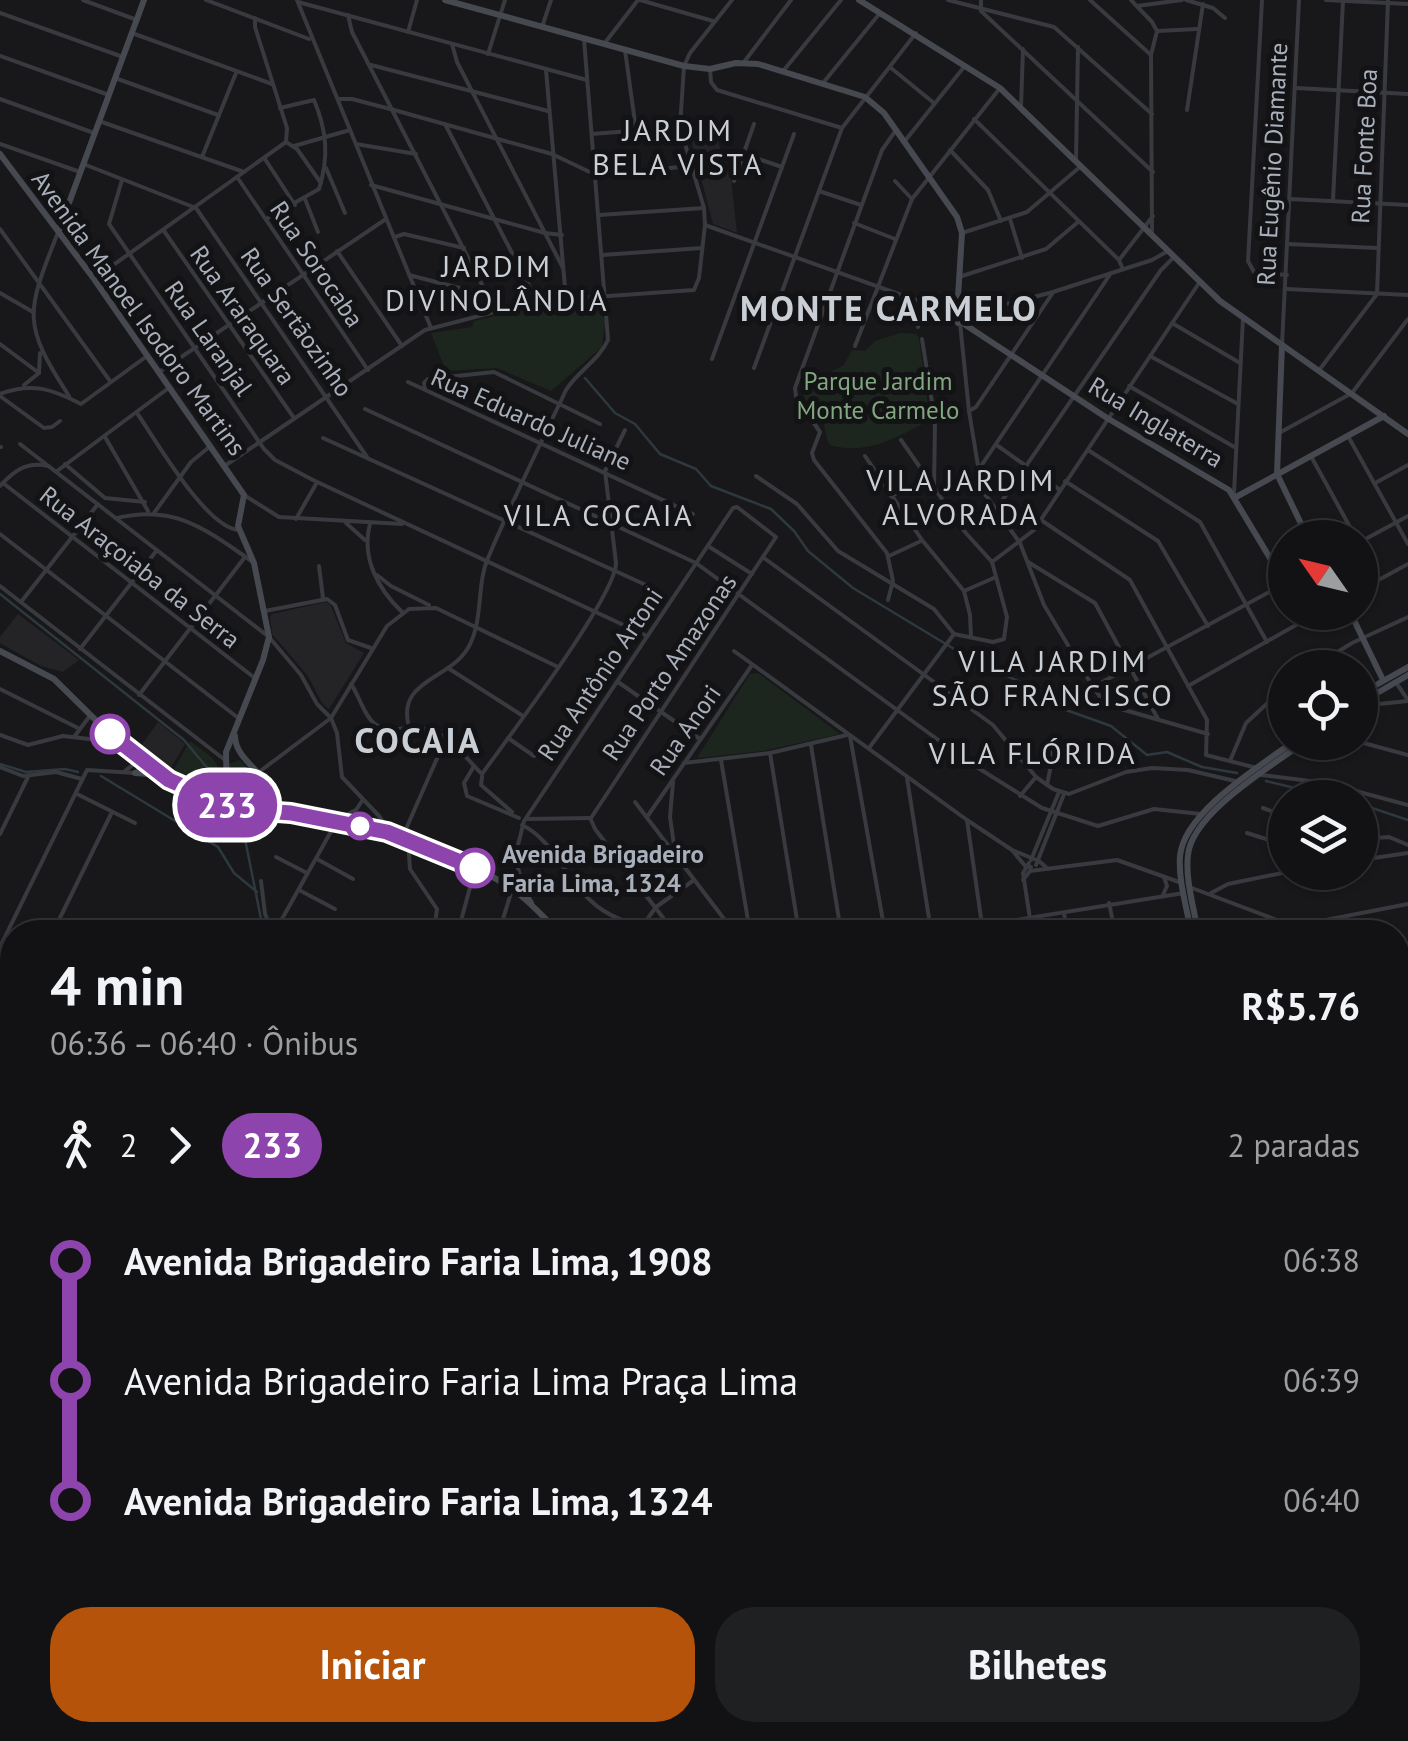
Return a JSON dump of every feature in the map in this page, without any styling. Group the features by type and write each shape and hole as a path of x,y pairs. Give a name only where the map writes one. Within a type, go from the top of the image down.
{"street":[{"path":"82,0 137,20"},
{"path":"39,373 33,312 40,280 144,0"},
{"path":"206,0 312,40"},
{"path":"229,8 232,0"},
{"path":"408,32 417,0"},
{"path":"445,0 684,66 710,69 744,62 864,97 884,113 957,217 962,233 959,332 982,490 1020,543 1044,606 1104,702 1208,734"},
{"path":"488,54 505,0"},
{"path":"542,27 550,0"},
{"path":"604,44 639,0 714,21"},
{"path":"224,466 431,328 537,301 695,288 705,225 704,208 680,128 684,66 732,0"},
{"path":"744,62 791,0"},
{"path":"782,72 841,0"},
{"path":"860,0 1000,88 1200,282 1243,318 1408,434"},
{"path":"948,0 1048,24 1152,114"},
{"path":"980,0 981,10 1153,172"},
{"path":"1090,0 1151,55"},
{"path":"1131,0 1157,31"},
{"path":"1138,6 1184,0 1203,4 1225,18"},
{"path":"1262,0 1248,261 1254,272 1287,276"},
{"name":"Rua Eugênio Diamante","path":"1277,474 1299,0"},
{"path":"1326,0 1408,4"},
{"path":"297,1 587,80"},
{"path":"297,1 431,328"},
{"path":"1333,200 1343,2"},
{"name":"Rua Fonte Boa","path":"1376,294 1388,2"},
{"path":"1187,110 1203,4"},
{"path":"823,84 881,12"},
{"path":"0,13 123,58"},
{"path":"348,15 352,32 495,310"},
{"path":"94,279 286,142 287,128 255,18"},
{"path":"282,28 309,32"},
{"path":"1157,31 1197,29"},
{"path":"1152,236 1151,55 1157,31"},
{"path":"132,33 272,84"},
{"path":"754,368 842,128 916,34"},
{"path":"409,727 406,708 411,695 465,653 476,628 487,561 560,403 574,378 606,346 609,331 584,39"},
{"path":"452,44 459,66 563,268"},
{"path":"962,233 1027,212 1079,163 1078,46"},
{"path":"459,66 463,47"},
{"path":"1020,107 1022,48"},
{"path":"626,50 636,130"},
{"path":"0,56 108,95"},
{"path":"371,65 548,111"},
{"path":"904,142 966,65"},
{"path":"890,67 934,103"},
{"path":"710,69 711,82 717,90 842,128"},
{"path":"546,70 566,300"},
{"path":"202,157 237,71"},
{"path":"115,78 218,114"},
{"path":"855,346 912,199 1000,88"},
{"path":"1296,88 1408,94"},
{"path":"0,99 94,133"},
{"path":"338,99 394,110 552,154 596,175 691,166"},
{"path":"266,219 319,189 324,164 326,130 313,100 280,108"},
{"path":"974,119 1120,260 1122,268"},
{"path":"99,121 244,172"},
{"path":"445,124 537,301"},
{"path":"734,181 754,124"},
{"path":"592,134 680,128"},
{"path":"454,143 463,129"},
{"path":"294,146 350,130"},
{"path":"888,600 892,581 889,556 814,460 812,453 820,432 796,396 797,382 834,273 882,150 896,130"},
{"path":"712,359 794,134"},
{"path":"286,142 294,146 321,183"},
{"path":"355,144 416,154"},
{"path":"2,149 122,180 196,208"},
{"name":"Avenida Manoel Isodoro Martins","path":"2,149 244,495"},
{"path":"950,150 988,190 1001,221"},
{"path":"743,154 782,167"},
{"path":"264,158 295,205"},
{"path":"324,164 345,213"},
{"name":"Rua Sorocaba","path":"237,177 368,370"},
{"name":"Rua Laranjal","path":"122,180 109,224 275,460 648,636"},
{"path":"895,181 912,199"},
{"path":"371,185 545,234 562,235"},
{"path":"819,191 861,205"},
{"path":"1290,199 1408,204"},
{"path":"305,200 318,232"},
{"name":"Rua Sertãozinho","path":"196,208 367,457"},
{"path":"599,215 704,208"},
{"path":"48,217 64,215"},
{"path":"1120,260 1153,215"},
{"path":"159,372 386,218"},
{"path":"1010,218 1022,258"},
{"path":"960,276 1022,258 1053,244 1078,222"},
{"path":"854,224 895,239"},
{"path":"705,225 960,316 1053,292 1171,254"},
{"path":"0,229 110,380"},
{"name":"Rua Araraquara","path":"164,231 294,418"},
{"path":"394,237 404,234 464,248"},
{"path":"1288,244 1377,248"},
{"path":"602,255 702,248"},
{"path":"337,251 402,346"},
{"path":"995,511 1171,254"},
{"path":"1155,261 1161,270"},
{"path":"977,472 1110,273"},
{"path":"408,274 488,295"},
{"path":"992,562 1020,543 1040,520 1200,282"},
{"path":"1287,289 1408,295"},
{"path":"969,411 1053,292"},
{"path":"0,293 33,312"},
{"path":"1320,369 1376,294"},
{"path":"918,327 922,305"},
{"name":"Rua Inglaterra","path":"960,316 971,328 1043,376 1235,496 1268,555"},
{"path":"1243,318 1235,496 1384,416"},
{"path":"1279,433 1352,393 1408,320"},
{"path":"1172,323 1240,363"},
{"path":"1274,340 1283,329"},
{"path":"922,340 935,422 934,489"},
{"path":"0,344 39,373"},
{"path":"39,347 69,396"},
{"path":"19,387 39,386 81,404 147,356"},
{"path":"1150,356 1238,404"},
{"path":"424,389 428,379 488,371 600,424"},
{"path":"0,395 39,373"},
{"name":"Rua Eduardo Juliane","path":"408,382 692,514"},
{"path":"1129,386 1236,448"},
{"path":"1,484 22,467 34,464 54,469 65,464 170,388"},
{"path":"0,395 44,428 60,420"},
{"path":"365,409 696,563 1020,796 1054,814 1098,826 1154,809 1202,814"},
{"path":"137,414 216,521 231,530 240,530"},
{"path":"621,920 587,898 536,834 481,784 482,774 596,611 616,572 605,471 625,430"},
{"path":"1348,436 1408,544"},
{"path":"105,437 151,513"},
{"path":"322,438 646,585"},
{"path":"756,476 802,509 838,551 936,611 954,634 997,642 1006,637 1007,617 992,562 901,440"},
{"path":"20,444 269,637 331,718 337,733 342,777 389,833"},
{"path":"996,445 1060,490"},
{"path":"151,513 210,446"},
{"path":"1087,449 1197,519 1266,642"},
{"path":"866,456 922,540 964,592 972,637"},
{"path":"1311,456 1347,520"},
{"path":"65,464 105,498 144,502"},
{"path":"1375,483 1408,465"},
{"path":"1277,474 1299,520"},
{"path":"308,478 308,494"},
{"path":"892,496 928,480"},
{"path":"1066,481 1158,541 1208,626"},
{"path":"296,519 318,483"},
{"name":"Rua Araçoiaba da Serra","path":"1,484 256,679"},
{"path":"227,805 224,762 269,637 254,563 238,519 244,495 279,517 407,524"},
{"path":"20,602 98,504"},
{"name":"Rua Antônio Artoni","path":"522,893 516,843 523,821 735,506 776,537"},
{"path":"116,518 151,513 202,527 254,563"},
{"path":"1378,531 1408,516"},
{"path":"1040,520 1128,577 1207,720 1206,755 1408,805"},
{"path":"346,522 366,540"},
{"path":"370,523 366,540 381,591 402,612"},
{"path":"0,534 241,720"},
{"name":"Rua Porto Amazonas","path":"591,818 776,537"},
{"path":"889,556 922,540"},
{"path":"708,546 752,574"},
{"path":"80,649 157,550"},
{"path":"138,694 245,557"},
{"path":"763,557 998,729 1036,777 1062,793 1126,772 1152,768 1188,770 1239,782"},
{"path":"1028,562 1095,603 1158,719"},
{"path":"1378,580 1408,564"},
{"path":"318,566 324,598"},
{"path":"374,571 391,586 558,666"},
{"path":"964,592 998,576"},
{"path":"0,586 224,762"},
{"path":"1093,687 1268,593"},
{"path":"265,611 324,598 335,605 348,640 373,649"},
{"path":"259,772 331,718 392,620 418,607 436,608"},
{"path":"1343,650 1408,617"},
{"path":"1188,686 1287,630"},
{"path":"1360,630 1383,680"},
{"path":"869,748 954,634"},
{"path":"0,650 54,679 109,734 162,776 227,805 306,816"},
{"path":"734,651 967,820 1032,863 1048,869"},
{"name":"Rua Anori","path":"646,817 752,664"},
{"path":"1378,693 1400,680 1408,667"},
{"path":"448,668 523,716"},
{"path":"1378,683 1400,680"},
{"path":"1378,702 1408,700 1400,680"},
{"path":"617,681 700,739"},
{"path":"351,684 374,723 392,730 424,728 446,738 482,774"},
{"path":"0,689 78,728"},
{"path":"1230,761 1246,723 1268,703"},
{"path":"74,737 92,716"},
{"path":"98,740 109,734"},
{"path":"0,735 28,745 58,737 117,741"},
{"path":"235,735 234,745 242,756 259,772 274,796 296,814"},
{"path":"684,762 770,753 850,735"},
{"path":"850,735 883,920"},
{"path":"436,920 437,909 410,870 405,839 446,738"},
{"path":"508,738 534,756"},
{"path":"1047,785 1052,760 1049,740"},
{"path":"811,745 839,920"},
{"path":"1378,747 1408,755"},
{"path":"770,753 797,920"},
{"path":"224,762 242,756"},
{"path":"721,760 748,920"},
{"path":"1195,920 1188,856 1197,830 1272,760"},
{"path":"1192,889 1180,855 1184,840 1202,814 1239,782 1279,761"},
{"path":"1279,761 1278,770 1283,776"},
{"path":"125,771 142,762"},
{"path":"135,773 142,762"},
{"path":"474,766 464,784 467,796 523,821 591,818 594,829 665,920"},
{"path":"0,767 28,776 56,772 82,779"},
{"path":"13,920 89,769 162,776"},
{"path":"0,834 28,776"},
{"path":"674,777 670,817 676,857"},
{"path":"1020,796 1036,777"},
{"path":"907,778 932,920"},
{"path":"200,795 213,794 225,782"},
{"path":"75,793 135,823"},
{"path":"1030,920 1024,880 1062,793"},
{"path":"272,813 274,796"},
{"path":"282,919 340,822 359,808 362,800"},
{"path":"634,802 725,920"},
{"path":"1262,808 1268,810"},
{"path":"59,920 112,812"},
{"path":"272,813 340,822 405,839 512,886 547,920"},
{"path":"536,834 538,820"},
{"path":"967,820 981,920"},
{"path":"967,837 972,828 979,828"},
{"path":"1247,832 1268,839"},
{"path":"1378,838 1389,837 1408,845"},
{"path":"1012,850 1032,863"},
{"path":"1378,857 1408,853"},
{"path":"276,856 309,874"},
{"path":"317,859 353,879"},
{"path":"1024,880 1030,871 1117,860 1276,920"},
{"path":"461,920 475,868"},
{"name":"Rua Antônio Artoni","path":"502,920 518,870"},
{"path":"1163,895 1167,886 1164,876"},
{"path":"1011,920 1268,876"},
{"path":"647,920 656,908 694,880"},
{"path":"261,881 267,920"},
{"path":"1226,901 1220,892 1228,884"},
{"path":"1209,894 1220,886"},
{"path":"299,890 335,909"},
{"path":"1110,903 1113,920"},
{"path":"1324,920 1408,904"},
{"path":"1064,911 1065,920"},
{"path":"1327,920 1332,918"}],"shaded area":[{"path":"715,134 731,179 737,233 713,224 690,135"},
{"path":"326,602 346,643 364,653 329,709 308,676 272,634 270,617"},
{"path":"18,614 79,660 63,672 41,666 0,643 0,637"},
{"path":"158,722 185,744 167,774 136,753"}],"green space":[{"path":"598,305 605,322 602,347 551,391 497,368 446,371 431,333 472,327 474,321 538,306"},
{"name":"Parque Jardim Monte Carmelo","path":"900,333 916,334 919,338 930,420 869,446 830,445 821,416 804,397 803,386 844,365 852,350 865,351 875,341"},
{"path":"758,673 840,734 763,751 697,758 750,674"},
{"path":"190,741 218,767 213,790 191,786 172,773"},
{"path":"240,760 258,779 272,806 230,801 228,764"}],"waterway":[{"path":"585,378 615,413 635,424 660,454 696,469 711,486 771,509 808,551 853,588 974,661 1040,691 1066,710 1111,726 1147,755 1167,752 1202,767 1237,773"},
{"path":"0,594 184,740 214,776"},
{"path":"0,764 26,772 78,772"},
{"path":"101,776 218,847 234,873 257,892"},
{"path":"1378,810 1408,820"},
{"path":"241,819 261,920"}],"bus line":[{"name":"233","path":"110,734 169,780 221,803 387,832 475,868"}],"place":[{"name":"Avenida Brigadeiro Faria Lima, 1324","path":"475,868"}],"district":[{"name":"JARDIM BELA VISTA","path":"678,146"},
{"name":"JARDIM DIVINOLÂNDIA","path":"497,282"},
{"name":"MONTE CARMELO","path":"889,308"},
{"name":"VILA JARDIM ALVORADA","path":"961,496"},
{"name":"VILA COCAIA","path":"599,514"},
{"name":"VILA JARDIM SÃO FRANCISCO","path":"1053,677"},
{"name":"COCAIA","path":"418,740"},
{"name":"VILA FLÓRIDA","path":"1033,752"}]}
